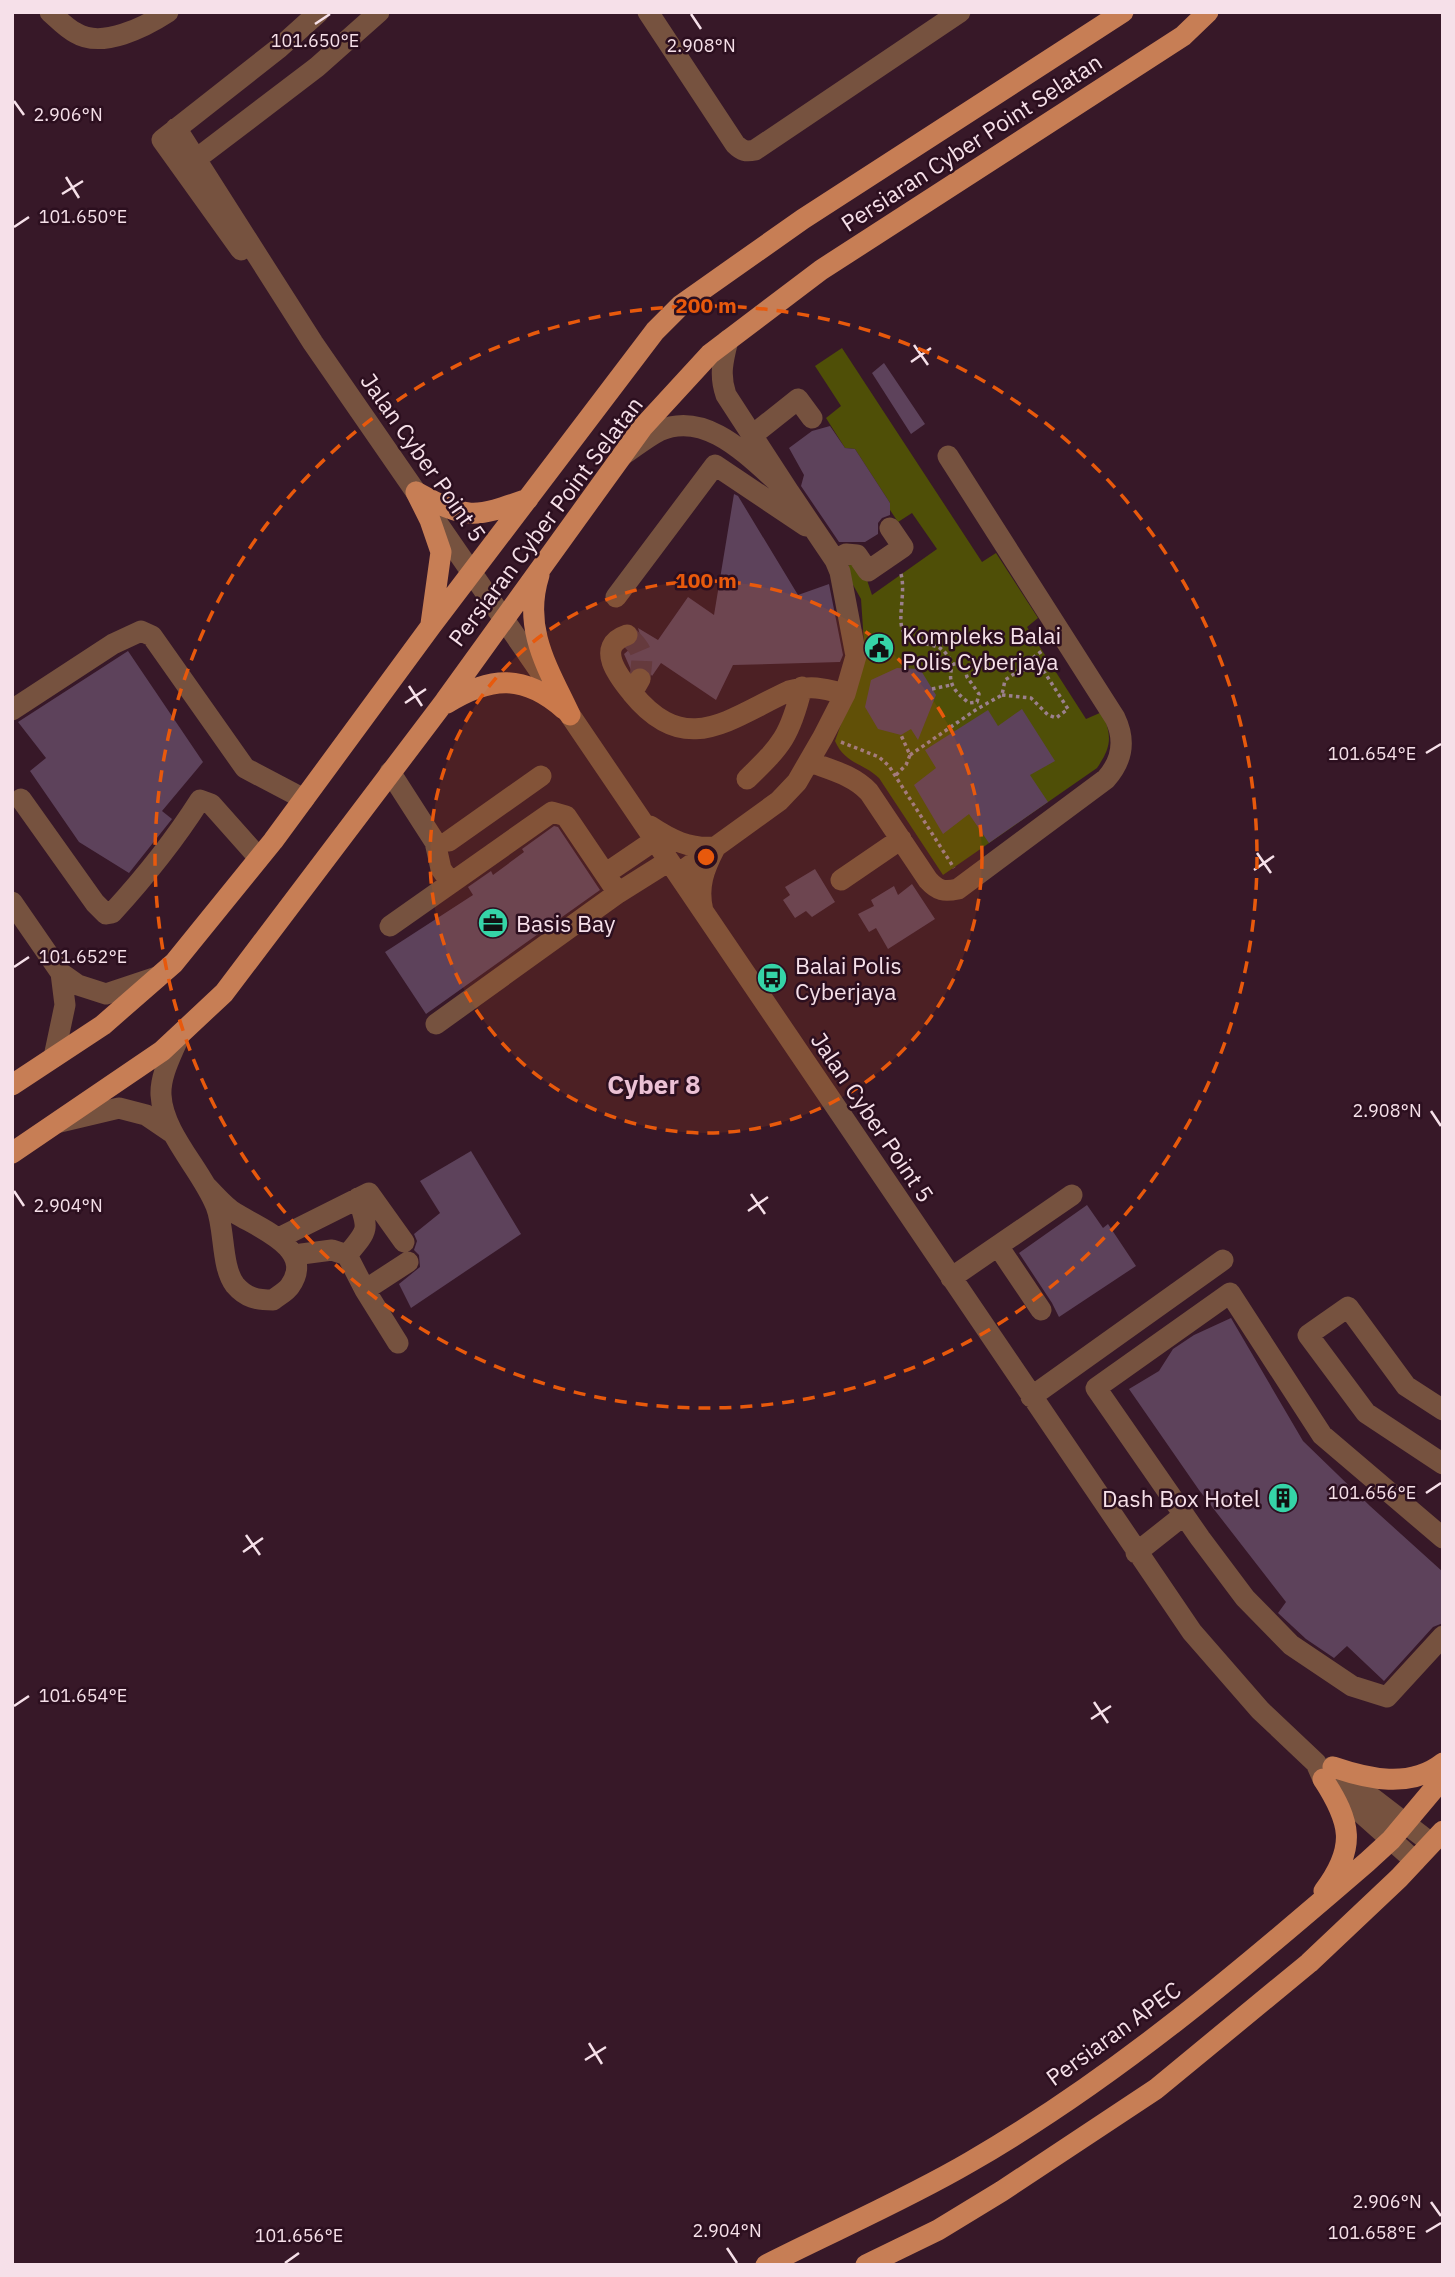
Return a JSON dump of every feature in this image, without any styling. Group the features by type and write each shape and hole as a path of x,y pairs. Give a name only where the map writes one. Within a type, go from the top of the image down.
{"main road":[{"name":"Persiaran Cyber Point Selatan","path":"12,1085 103,1025 174,963 304,799 431,626 655,331 681,305 803,219 1124,12"},
{"name":"Persiaran Cyber Point Selatan","path":"12,1153 162,1051 224,993 440,708 622,456 710,354 821,270 1183,36 1208,12"},
{"path":"416,492 458,512 478,514 528,499"},
{"path":"416,492 430,520 441,552 431,626"},
{"path":"544,563 536,587 533,624 541,655 570,715"},
{"path":"440,708 469,689 485,684 511,682 548,696 570,715"},
{"path":"1324,1770 1385,1780 1407,1778 1443,1763"},
{"path":"1306,1915 1336,1875 1345,1856 1348,1832 1344,1815 1324,1770"},
{"name":"Persiaran APEC","path":"766,2265 969,2163 1125,2060 1306,1915 1398,1832 1443,1778"},
{"path":"866,2265 938,2230 1156,2089 1309,1963 1359,1918 1437,1837"}],"street":[{"path":"50,12 76,33 92,40 108,39 156,20 168,12"},
{"name":"Jalan Cyber Point 5","path":"313,343 222,225 190,164 169,134 279,48 319,12"},
{"path":"190,164 317,67 379,12"},
{"path":"648,12 735,144 743,151 749,152 960,12"},
{"path":"217,191 222,158 234,135 248,119"},
{"name":"Jalan Cyber Point 5","path":"190,164 217,191 313,343 570,715 1192,1632 1260,1710 1324,1770 1398,1832 1415,1861"},
{"path":"436,1024 618,893 715,847 779,801 797,782 810,762 845,694 856,656 847,599 835,560 789,492 748,445 721,380 721,367 728,340"},
{"path":"732,476 748,445 768,421 798,399 811,418"},
{"path":"622,456 658,432 686,425 701,427 748,445"},
{"path":"810,762 848,776 862,785 935,888 945,892 958,889 1106,779 1121,755 1120,729 1115,718 948,456"},
{"path":"616,597 715,465 817,533"},
{"path":"835,560 846,554 857,555 868,571 903,547 890,528"},
{"path":"12,710 113,644 141,631 145,632 152,636 245,768 304,799"},
{"path":"627,635 615,644 611,656 614,669 636,686 646,710 658,719 680,728 694,730 713,727 803,687 815,686 845,694"},
{"path":"747,779 773,754 788,734 803,687"},
{"path":"390,772 442,842 441,869 451,883"},
{"path":"442,842 541,776"},
{"path":"21,799 106,914 112,913 141,881 172,843 200,800 211,804 259,858"},
{"path":"390,926 552,812 566,816 618,893"},
{"path":"642,821 675,841 689,846 715,847"},
{"path":"841,880 869,872 901,839"},
{"path":"605,874 655,840"},
{"path":"442,842 465,844 479,863"},
{"path":"704,913 700,885 715,847"},
{"path":"12,902 61,973 78,985 106,994 160,976"},
{"path":"54,1057 65,1005 61,973"},
{"path":"178,1038 166,1066 161,1095 172,1132 218,1209 230,1276 236,1286 253,1300 273,1300 290,1286 298,1266 294,1255 279,1238 232,1212 207,1187"},
{"path":"60,1122 119,1108 146,1115 172,1132"},
{"path":"279,1238 369,1193 406,1252 365,1290"},
{"path":"951,1278 1072,1195"},
{"path":"347,1255 364,1235 367,1224 358,1198"},
{"path":"998,1246 1041,1310"},
{"path":"294,1255 332,1250 347,1255 398,1343"},
{"path":"1031,1397 1223,1260"},
{"path":"1443,1538 1322,1435 1230,1293 1096,1388 1245,1598 1291,1645 1352,1686 1387,1697 1443,1636"},
{"path":"1442,1407 1406,1386 1348,1307 1308,1335 1366,1413 1443,1464"},
{"path":"1136,1553 1184,1515"},
{"name":"Jalan Cyber Point 5","path":"1398,1832 1437,1837"}],"path":[{"path":"901,574 905,588 901,618 903,631 912,640 941,648 953,664"},
{"path":"1002,695 1005,680 1022,670 1030,659 1042,651"},
{"path":"953,664 949,675 951,685 970,703 977,702"},
{"path":"953,664 960,664 965,669 967,677 979,694 977,702 980,707"},
{"path":"895,775 906,765 910,755 1002,695 1031,698 1048,715 1056,718 1068,709 1045,673 1039,668 1022,670"},
{"path":"932,689 951,685"},
{"path":"901,735 910,755"},
{"path":"835,741 879,757 895,775 954,868"}],"shaded area":[{"path":"842,348 982,562 996,553 1038,618 1027,627 1086,719 1102,712 1108,728 1108,747 1097,768 943,875 879,778 849,759 835,741 860,671 864,643 861,599 848,576 849,565 855,565 866,577 872,595 937,549 912,513 898,522 890,510 890,503 855,449 845,448 826,418 841,406 815,366"}],"building":[{"path":"884,363 925,424 911,434 872,373"},
{"path":"830,426 845,448 855,449 890,503 890,515 878,523 878,534 865,542 839,542 801,486 804,475 789,448 812,431"},
{"path":"734,494 738,496 798,595 829,584 843,655 840,662 733,665 716,700 661,663 652,676 646,667 639,666 631,670 624,654 638,642 638,628 658,640 688,597 714,615"},
{"path":"128,651 203,762 162,811 172,819 129,873 79,842 30,771 46,758 18,722"},
{"path":"897,668 920,669 936,695 918,740 911,729 901,735 878,729 865,707 871,680"},
{"path":"1022,709 1055,761 1030,775 1048,802 989,843 969,814 943,834 914,785 936,768 925,750 988,710 998,726"},
{"name":"Basis Bay","path":"554,826 558,827 600,890 426,1014 385,952 473,895 468,887 491,871 493,875 524,852 522,849"},
{"path":"815,869 835,902 812,917 806,911 795,918 783,900 790,895 785,887"},
{"path":"912,884 935,919 888,949 876,928 869,932 858,914 874,906 871,900 894,886 898,895"},
{"path":"471,1151 521,1234 411,1308 399,1284 420,1267 419,1255 414,1250 417,1241 414,1234 440,1213 420,1181"},
{"path":"1087,1205 1103,1228 1108,1224 1136,1266 1059,1317 1019,1253"},
{"name":"Dash Box Hotel","path":"1231,1318 1303,1441 1443,1572 1443,1623 1433,1627 1384,1681 1347,1646 1334,1658 1306,1639 1278,1613 1286,1602 1199,1490 1129,1389 1159,1371 1173,1349 1194,1335"}],"tunnel":[{"path":"627,635 640,651 640,679"}],"place":[{"name":"Kompleks Balai Polis Cyberjaya","path":"879,648"},
{"name":"Basis Bay","path":"493,923"},
{"name":"Balai Polis Cyberjaya","path":"772,978"},
{"name":"Dash Box Hotel","path":"1283,1498"}],"district":[{"name":"Cyber 8","path":"654,1084"}]}
